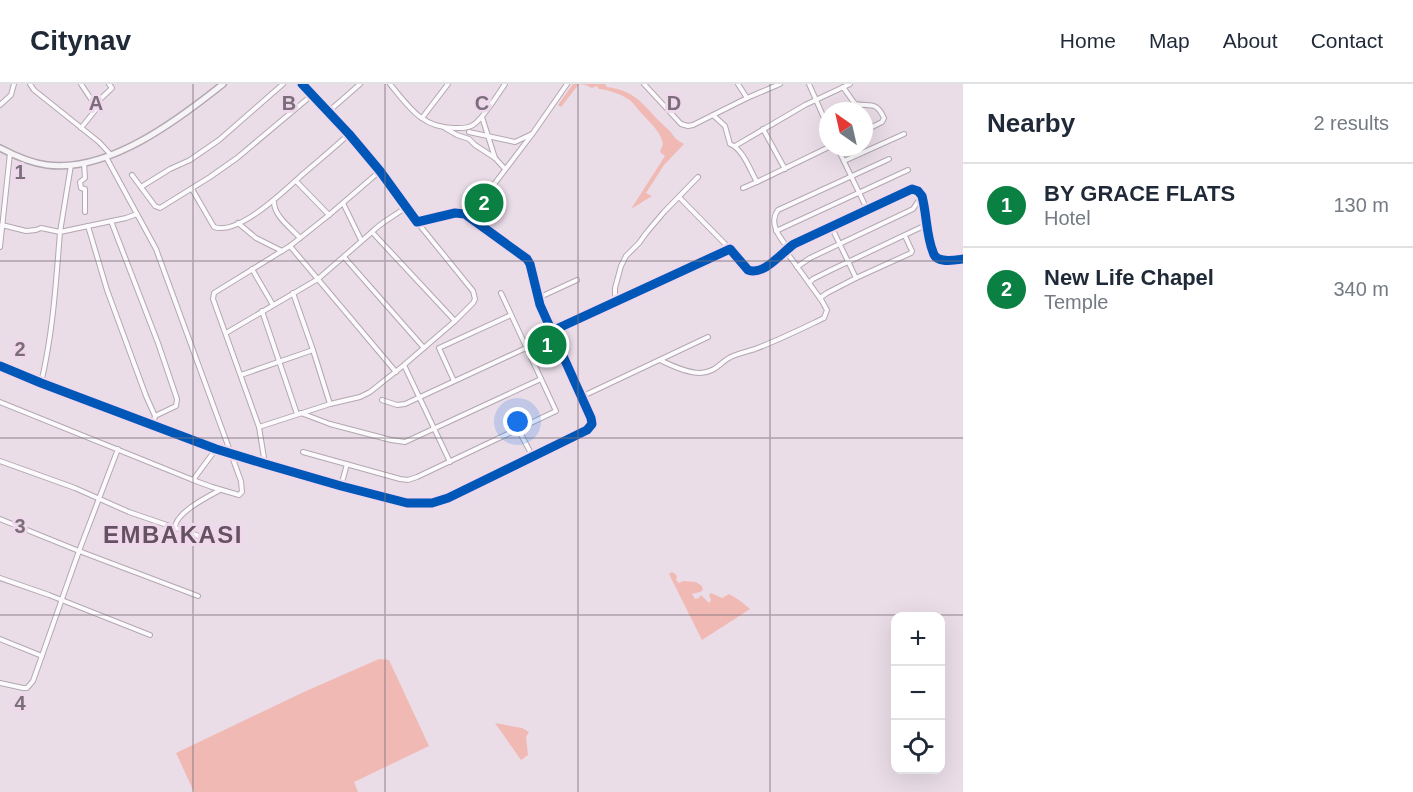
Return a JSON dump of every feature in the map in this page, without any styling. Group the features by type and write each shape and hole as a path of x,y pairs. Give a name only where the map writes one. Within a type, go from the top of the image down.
{"main road":[{"path":"0,148 25,159 47,165 71,165 109,156 179,118 223,84"}],"street":[{"path":"0,105 11,95 14,84"},
{"path":"0,402 193,480 239,495 242,492 156,249 109,156 99,142 34,90 30,84"},
{"path":"81,84 97,108 81,128"},
{"path":"95,104 111,90 109,84"},
{"path":"141,187 170,168 190,160 219,140 283,84"},
{"path":"259,427 370,392 455,321 473,303 475,296 380,171 302,84"},
{"path":"328,112 360,84"},
{"path":"390,84 422,118 467,138 495,158 505,169"},
{"path":"422,118 448,84"},
{"path":"467,138 471,127 482,116 505,84"},
{"path":"470,216 567,84"},
{"path":"644,84 681,124 688,126 780,84"},
{"path":"738,84 747,98"},
{"path":"809,84 819,106"},
{"path":"735,146 816,99 850,84"},
{"path":"843,87 854,102"},
{"path":"132,175 158,208 237,158 312,95"},
{"path":"873,106 882,113 884,118 882,122 873,126"},
{"path":"713,115 725,126 730,144 735,146 757,182"},
{"path":"482,116 495,158"},
{"path":"444,128 471,127"},
{"path":"763,129 785,169"},
{"path":"469,132 514,142 533,133"},
{"path":"191,189 214,227 220,229 238,223 250,218 274,201 349,134"},
{"path":"844,161 904,134"},
{"path":"743,188 819,152"},
{"path":"0,247 10,153"},
{"path":"842,156 867,209"},
{"path":"660,360 693,372 710,371 718,368 730,357 790,335 824,318 827,310 779,238 774,215 778,210 889,159"},
{"path":"84,163 85,178 80,184 81,188 85,189 85,212"},
{"path":"41,383 47,357 60,231 71,165"},
{"path":"777,231 908,170"},
{"path":"265,464 259,427 213,299 214,293 290,246 380,171"},
{"path":"615,303 615,288 626,256 698,177"},
{"path":"296,181 329,215"},
{"path":"679,197 751,272 768,266 786,249 912,189 918,191 921,196 935,257 946,260 963,259"},
{"path":"797,267 810,258 913,208 921,196"},
{"path":"274,201 277,213 300,238"},
{"path":"343,203 361,241"},
{"path":"226,333 318,279 378,225 406,207"},
{"path":"0,366 216,449 265,464 406,503 432,503 448,498 587,430 592,424 538,298 527,260 465,214 455,213 417,222"},
{"path":"2,225 26,231 41,228 60,231 137,214"},
{"path":"111,221 177,399 176,406 155,416"},
{"path":"238,223 261,241 282,251"},
{"path":"808,283 927,224"},
{"path":"88,226 107,290 155,416 153,425"},
{"path":"831,226 856,278"},
{"path":"372,232 455,321"},
{"path":"820,298 856,278 911,253 905,236"},
{"path":"290,246 396,372"},
{"path":"552,332 730,249"},
{"path":"344,257 424,348"},
{"path":"252,270 273,305"},
{"path":"538,298 577,280"},
{"path":"293,293 330,404"},
{"path":"303,452 404,480 450,462 556,411 501,293"},
{"path":"262,311 299,414"},
{"path":"454,381 439,348 511,315"},
{"path":"581,397 708,337"},
{"path":"382,400 401,405 526,348"},
{"path":"533,361 559,349"},
{"path":"241,375 313,350"},
{"path":"404,365 450,462"},
{"path":"299,414 396,441 409,441 541,379"},
{"path":"518,429 534,457"},
{"path":"0,682 27,688 33,681 118,449"},
{"path":"193,480 216,449"},
{"path":"0,461 75,488 129,513 199,536"},
{"path":"341,486 347,464"},
{"path":"175,528 181,516 220,490"},
{"path":"0,519 198,596"},
{"path":"0,578 150,635"},
{"path":"0,639 42,656"}],"shaded area":[{"path":"573,84 579,84 561,107 558,105"},
{"path":"579,84 605,84 607,87 625,91 642,103 676,139 684,144 664,165 646,193 652,196 631,209 665,156 660,152 662,139 656,129 628,99 599,89 597,86 592,88"},
{"path":"672,572 677,576 676,580 679,583 696,582 702,586 703,590 692,594 695,599 701,595 709,603 711,593 722,598 729,594 750,609 702,640 669,574"},
{"path":"379,659 389,660 429,746 354,782 358,792 194,792 176,753"},
{"path":"495,723 522,728 529,732 526,737 528,755 521,760"}],"cycle path":[{"path":"0,366 216,449 407,503 432,503 448,498 587,430 592,424 591,418 540,305 527,259 465,214 455,213 417,222 380,171 302,84"},
{"path":"552,331 730,249 748,270 760,270 794,244 912,189 918,191 922,196 929,239 935,256 945,260 963,259"}],"place":[{"name":"New Life Chapel","path":"484,203"},
{"name":"BY GRACE FLATS","path":"547,345"}],"district":[{"name":"EMBAKASI","path":"173,535"}]}
